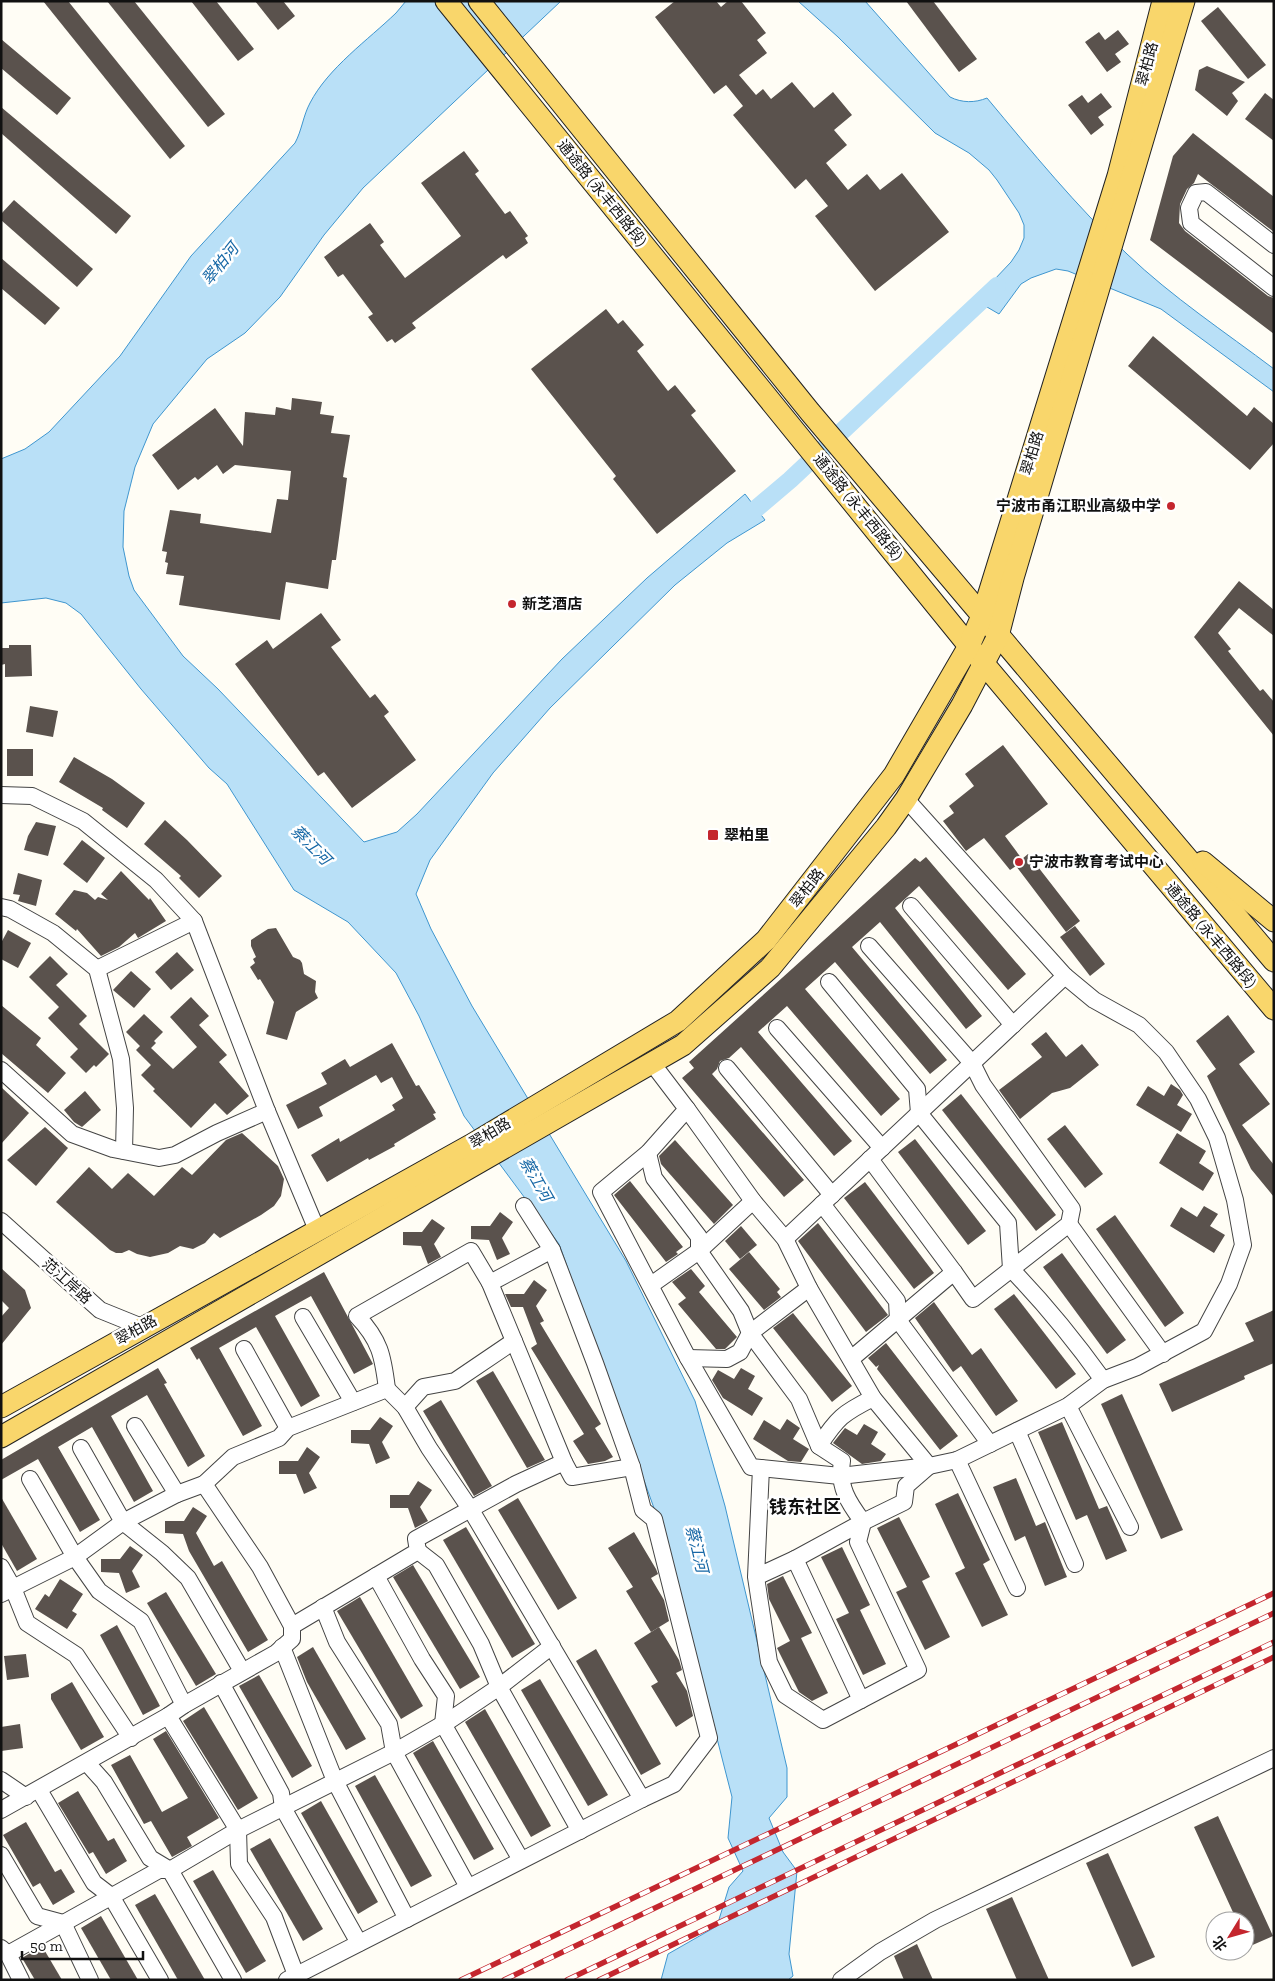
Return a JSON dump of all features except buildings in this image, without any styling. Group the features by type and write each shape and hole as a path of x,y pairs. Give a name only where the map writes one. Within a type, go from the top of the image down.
{"main road":[{"name":"通途路 (永丰西路段)","path":"446,1 847,493 969,646 1274,1009"},
{"name":"通途路 (永丰西路段)","path":"479,1 810,412 1274,961"},
{"name":"翠柏路","path":"1123,182 1163,1"},
{"name":"翠柏路","path":"557,1105 652,1063 683,1045 770,968 886,827 906,799 962,705 998,636 1086,306 1123,182 1184,1"},
{"name":"翠柏路","path":"1,1437 557,1105 678,1021 766,940 894,775 969,646 982,616 1086,306"},
{"path":"1158,824 1274,921"},
{"name":"翠柏路","path":"1,1407 317,1230 475,1153"}],"street":[{"path":"1274,245 1206,192 1196,193 1189,208 1191,224 1274,288"},
{"path":"1,796 32,796 82,821 156,880 194,921 267,1111 317,1230"},
{"path":"687,1109 648,1154 601,1192 688,1358 751,1467 840,1476 929,1466 957,1460 1068,1406 1103,1380 1137,1367 1204,1331 1229,1284 1243,1245 1235,1200 1216,1138 1198,1099 1166,1052 1140,1025 1094,1000 1065,976 906,799"},
{"path":"911,906 1013,1025"},
{"path":"1,907 10,909 53,933 97,969 121,1059 125,1108 124,1151"},
{"path":"97,969 194,921"},
{"path":"869,946 972,1063 984,1085 1072,1209 1070,1224 1163,1354"},
{"path":"785,1239 1065,976"},
{"path":"829,982 918,1089 919,1112 1008,1223 1011,1270 1072,1336 1103,1380"},
{"path":"777,1028 882,1148"},
{"path":"652,1063 753,1201 785,1239 809,1288 873,1398 929,1466"},
{"path":"727,1068 827,1199 897,1301 898,1320 990,1444"},
{"path":"1,1070 72,1134 124,1151 159,1158 175,1156 217,1133 267,1111"},
{"path":"648,1154 654,1178 698,1237 699,1251 741,1311 750,1333 799,1399 819,1446 842,1461 840,1476 847,1501 863,1522"},
{"path":"870,1160 973,1299 1070,1224"},
{"path":"651,1285 699,1251 753,1201"},
{"path":"168,1716 238,1830 240,1864 274,1917 292,1978 674,1784 709,1738 654,1519 643,1510 632,1467 596,1363 552,1250 524,1206"},
{"name":"范江岸路","path":"1,1221 100,1310 142,1327"},
{"path":"490,1283 552,1250"},
{"path":"632,1467 572,1477 564,1462 490,1283 472,1251 356,1316 370,1331 384,1361 387,1389 405,1408 429,1448 471,1510 642,1799"},
{"path":"851,1359 954,1272"},
{"path":"688,1358 726,1359 740,1352 750,1333 809,1288"},
{"path":"303,1317 353,1402"},
{"path":"405,1408 423,1387 455,1381 514,1341"},
{"path":"244,1349 288,1428"},
{"path":"7,1591 75,1558 123,1522 177,1494 204,1484 234,1457 279,1438 288,1428 387,1389"},
{"path":"819,1446 833,1424 848,1410 873,1398"},
{"path":"1068,1406 1130,1527"},
{"path":"136,1426 177,1494"},
{"path":"1017,1431 1075,1564"},
{"path":"80,1448 123,1522 162,1553 188,1578 242,1672"},
{"path":"957,1460 1017,1588"},
{"path":"564,1462 516,1484 416,1539 418,1551 436,1566 481,1644 500,1687 580,1831"},
{"path":"756,1577 795,1559 904,1502 906,1486 929,1466"},
{"path":"761,1468 756,1577 769,1662 785,1695 823,1720 918,1670 858,1542 863,1522"},
{"path":"30,1479 75,1558 99,1591 141,1621 184,1704"},
{"path":"1,1810 131,1738 184,1704 242,1672 292,1639 292,1626 260,1567 204,1484"},
{"path":"292,1626 418,1551"},
{"path":"795,1559 861,1700"},
{"path":"1,1567 7,1591 27,1623 76,1655 131,1738"},
{"path":"376,1576 422,1660 446,1696 443,1724 522,1860"},
{"path":"323,1607 337,1642 389,1724 394,1752 468,1887"},
{"path":"21,1980 4,1951 63,1923 159,1870 170,1870 238,1830 394,1752 443,1724 500,1687 552,1646"},
{"path":"282,1647 335,1781 407,1919"},
{"path":"221,1683 281,1792 283,1808 359,1943"},
{"path":"841,1980 880,1952 935,1920 1274,1758"},
{"path":"87,1763 104,1782 150,1858 170,1870 233,1980"},
{"path":"1,1780 32,1793 94,1882 111,1896 160,1980"},
{"path":"1,1855 37,1916 63,1923 90,1980"}],"water":[{"path":"406,1 561,1 363,188 324,235 280,297 245,333 207,359 153,424 135,467 124,511 123,547 134,590 183,656 218,689 364,842 397,832 417,814 562,659 647,578 745,494 765,520 727,543 675,585 550,708 493,773 430,860 416,894 431,929 472,1006 626,1261 695,1401 725,1506 787,1768 787,1797 769,1818 783,1852 797,1871 789,1954 793,1976 788,1980 661,1980 668,1954 717,1926 729,1887 743,1871 728,1838 732,1797 668,1547 559,1244 464,1116 419,1016 396,973 348,922 294,890 227,784 209,768 141,689 81,614 66,603 46,598 1,603 1,459 25,449 49,432 120,356 191,256 295,143 310,103 327,78 349,55 396,13"},
{"path":"798,1 865,1 950,97 969,102 987,98 1072,198 1127,254 1180,300 1274,369 1274,392 1161,309 1068,271 1056,269 1031,278 1021,284 999,314 975,300 1011,262 1019,250 1024,238 1024,225 1019,213 989,170 969,153 935,133 838,37"}],"waterway":[{"path":"738,524 790,480 997,286"}],"railway":[{"path":"461,1980 1274,1593"},
{"path":"504,1980 1274,1613"},
{"path":"567,1980 1274,1642"},
{"path":"599,1980 1274,1657"}],"place":[{"name":"宁波市甬江职业高级中学","path":"1171,506"},
{"name":"新芝酒店","path":"512,604"},
{"name":"翠柏里","path":"713,835"},
{"name":"宁波市教育考试中心","path":"1019,862"}],"district":[{"name":"钱东社区","path":"805,1507"}],"water label":[{"name":"翠柏河","path":"220,264"},
{"name":"蔡江河","path":"311,845"},
{"name":"蔡江河","path":"536,1179"},
{"name":"蔡江河","path":"697,1549"}]}
